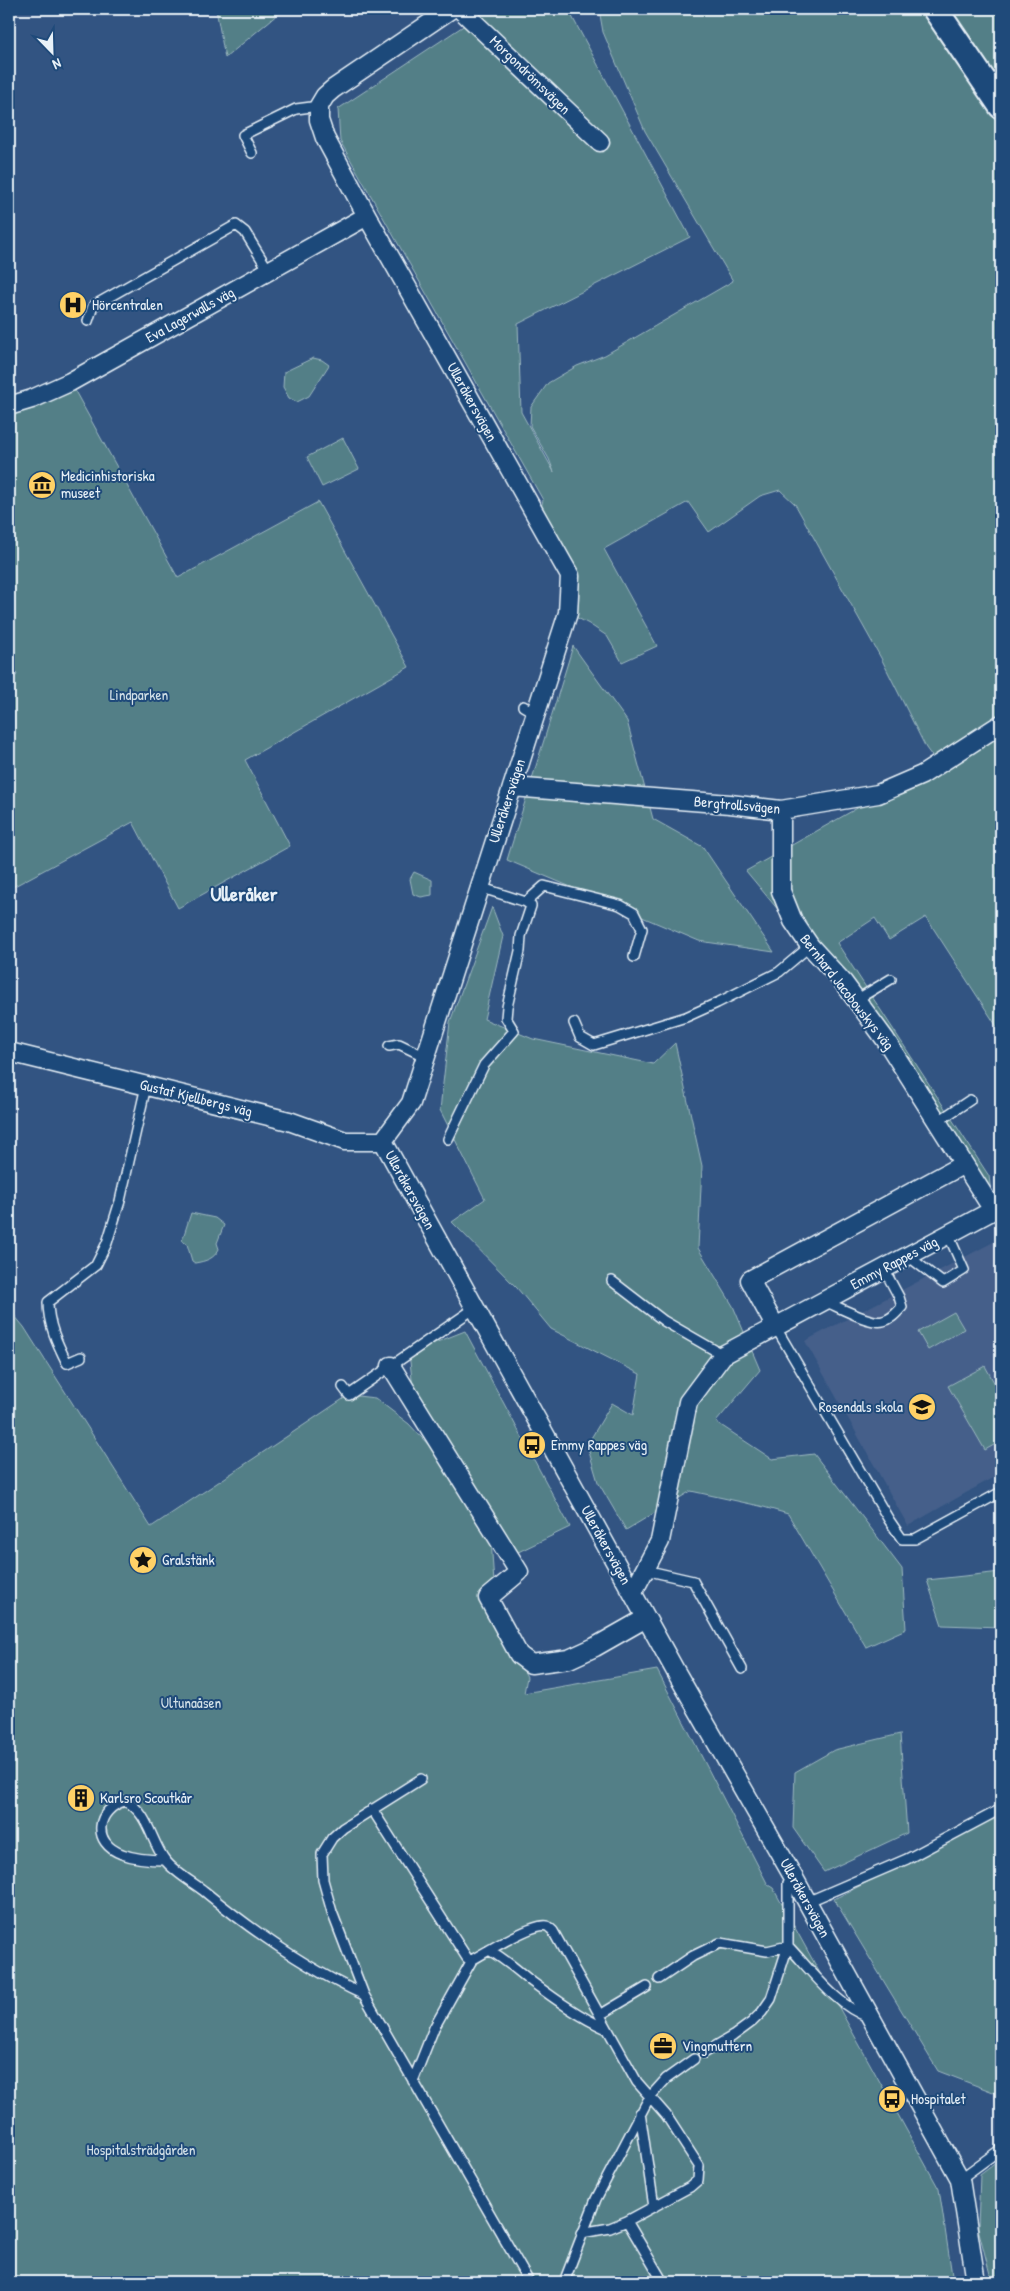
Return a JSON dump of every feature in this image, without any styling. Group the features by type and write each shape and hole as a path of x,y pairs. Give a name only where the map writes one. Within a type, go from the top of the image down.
{"main road":[{"path":"935,9 1001,106"}],"street":[{"path":"319,106 325,96 333,89 452,9"},
{"name":"Morgondrömsvägen","path":"460,9 600,142"},
{"name":"Ulleråkersvägen","path":"319,106 319,120 325,138 570,576 568,613 529,710 512,787 411,1103 383,1141 646,1618 808,1902 960,2179 974,2279"},
{"name":"Eva Lagerwalls väg","path":"9,406 32,399 70,382 367,216"},
{"name":"Bergtrollsvägen","path":"512,787 730,804 781,810 878,794 922,775 1001,724"},
{"name":"Bernhard Jacobowskys väg","path":"781,810 781,891 793,921 810,946 843,982 885,1039 964,1164 997,1208"},
{"name":"Gustaf Kjellbergs väg","path":"9,1052 289,1121 345,1141 383,1141"},
{"path":"775,1326 750,1280 964,1164"},
{"name":"Emmy Rappes väg","path":"632,1592 660,1541 688,1402 723,1355 997,1208"},
{"path":"391,1366 519,1572 488,1598 519,1655 531,1664 569,1659 595,1647 646,1618"}],"lane":[{"path":"252,153 243,135 296,109 319,106"},
{"path":"88,321 93,306 236,225 245,232 269,271"},
{"path":"526,902 544,886 620,905 634,913 642,929 634,957"},
{"path":"448,1138 484,1065 514,1031 506,1018 507,1008 520,951 521,936 531,906 526,902 479,887"},
{"path":"574,1023 580,1037 594,1045 686,1016 779,972 810,946"},
{"path":"856,1000 891,979"},
{"path":"389,1046 399,1044 426,1057"},
{"path":"81,1356 67,1363 58,1346 48,1316 48,1302 96,1265 107,1243 120,1201 146,1086"},
{"path":"937,1122 970,1100"},
{"path":"908,1256 943,1284 964,1270 948,1234"},
{"path":"824,1301 870,1321 882,1322 894,1316 902,1307 899,1297 884,1269"},
{"path":"612,1281 664,1321 723,1355"},
{"path":"344,1388 349,1395 475,1308"},
{"path":"775,1326 902,1539 915,1539 1001,1492"},
{"path":"645,1570 693,1580 742,1670"},
{"path":"421,1779 343,1828 332,1838 322,1854 323,1880 332,1912 364,1995 529,2282"},
{"path":"165,1860 122,1854 106,1842 100,1828 105,1813 110,1807 125,1801 132,1804 165,1860 253,1930 298,1960 364,1995"},
{"path":"372,1809 464,1954 472,1960"},
{"path":"808,1902 907,1859 1001,1809"},
{"path":"704,2053 733,2036 762,2012 771,2000 788,1946 788,1883 794,1878"},
{"path":"413,2081 434,2028 472,1960 488,1950 540,1926 547,1926 553,1931 637,2082 649,2098 656,2102 666,2115 698,2166 700,2173 698,2180 690,2187 627,2221 610,2228 581,2233"},
{"path":"659,1979 693,1956 720,1943 767,1951 788,1946"},
{"path":"788,1946 845,2005 858,2014 870,2018"},
{"path":"488,1950 594,2024 607,2029"},
{"path":"600,2015 647,1987"},
{"path":"564,2282 581,2233 596,2199 640,2113 649,2098 666,2079 694,2059"},
{"path":"640,2113 654,2207"},
{"path":"960,2179 1001,2149"},
{"path":"627,2221 663,2282"}],"shaded area":[{"name":"Rosendals skola","path":"1001,1238 1001,1473 908,1526 805,1341"}],"green space":[{"path":"216,9 284,9 225,58"},
{"path":"489,9 568,9 690,237 518,324 521,412 554,472 549,459 530,426 531,407 548,383 577,366 605,355 733,281 645,131 603,32 599,9 1001,9 1001,1033 926,917 889,940 875,918 837,943 989,1176 993,1210 885,1039 746,871 937,763 926,748 881,658 795,504 780,490 760,496 709,532 688,502 604,549 657,646 622,662 607,636 568,613 570,576 538,519 543,500 340,141 338,109"},
{"path":"313,358 322,360 329,365 309,396 297,402 289,398 283,387 284,372"},
{"name":"Lindparken","path":"70,382 178,578 318,502 409,667 245,760 290,846 178,908 133,822 9,889 9,680 17,675 9,660 9,406"},
{"path":"343,438 359,469 322,487 307,457"},
{"path":"573,646 627,721 653,819 703,847 774,952 699,941 507,860"},
{"path":"414,872 432,880 432,895 421,897 413,894 410,879"},
{"path":"492,907 503,936 484,1019 533,1039 653,1064 675,1043 702,1166 698,1248 733,1306 760,1370 716,1422 772,1459 814,1454 902,1569 906,1629 866,1647 788,1514 691,1491 626,1530 598,1482 587,1445 612,1403 633,1415 640,1374 551,1329 517,1288 452,1222 485,1199 440,1110 450,1022"},
{"path":"191,1213 215,1218 224,1225 217,1243 219,1249 215,1255 195,1263 192,1261 187,1244 182,1241"},
{"path":"9,1309 24,1327 151,1527 349,1395 375,1398 409,1424 448,1466 491,1539 496,1613 527,1677 524,1693 657,1670 768,1885 773,1888 939,2189 953,2282 9,2282"},
{"path":"954,1312 964,1329 928,1350 918,1332"},
{"path":"465,1331 570,1527 514,1554 413,1388 409,1353"},
{"path":"985,1366 1001,1395 1001,1441 985,1450 948,1386"},
{"path":"1001,1572 1001,1627 942,1625 927,1580"},
{"path":"900,1734 907,1833 824,1872 793,1828 795,1772 834,1750"},
{"path":"1001,1814 1001,2095 938,2071 834,1899"},
{"path":"1001,2159 1001,2282 992,2282 978,2228 980,2175"}],"place":[{"name":"Hörcentralen","path":"73,305"},
{"name":"Medicinhistoriska museet","path":"42,485"},
{"name":"Rosendals skola","path":"922,1407"},
{"name":"Emmy Rappes väg","path":"532,1445"},
{"name":"Gralstänk","path":"143,1560"},
{"name":"Karlsro Scoutkår","path":"81,1798"},
{"name":"Vingmuttern","path":"663,2046"},
{"name":"Hospitalet","path":"892,2099"}],"district":[{"name":"Ulleråker","path":"244,894"}],"park label":[{"name":"Ultunaåsen","path":"191,1703"},
{"name":"Hospitalsträdgården","path":"141,2150"}]}
